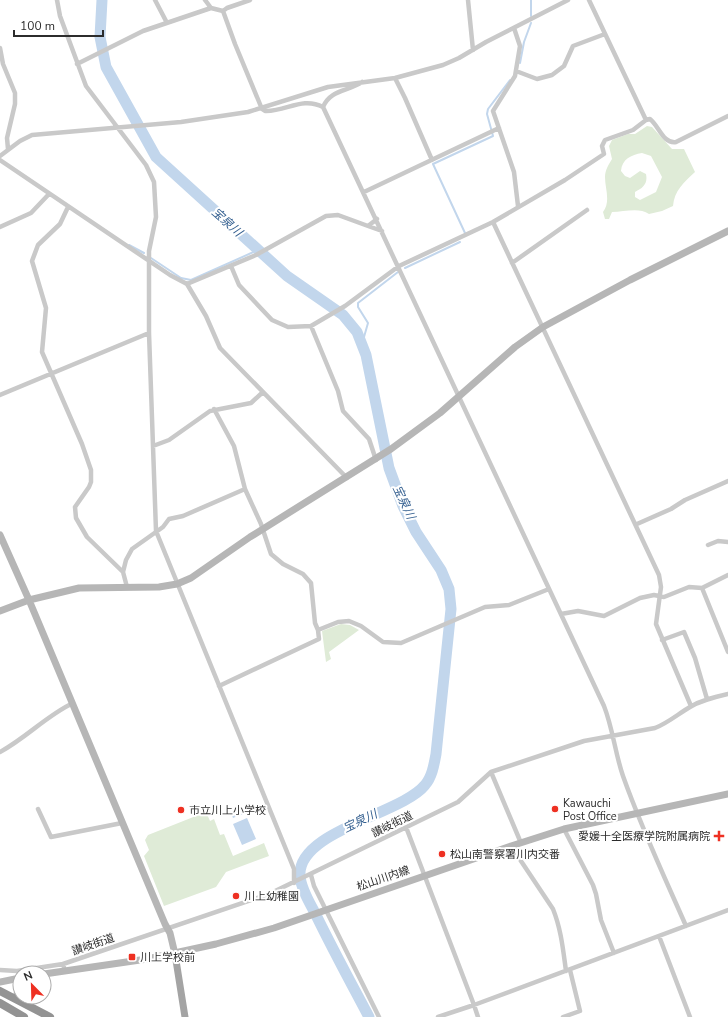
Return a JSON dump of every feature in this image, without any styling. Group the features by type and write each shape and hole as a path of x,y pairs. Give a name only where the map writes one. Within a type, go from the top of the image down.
{"highway":[{"path":"0,991 12,997"},
{"path":"0,1003 24,1017"},
{"path":"28,1005 50,1017"}],"main road":[{"path":"175,954 185,1017"}],"street":[{"path":"57,0 60,16 77,64 89,91 146,165 154,182 156,216 150,241 149,333 156,531 293,867 295,882"},
{"path":"155,0 166,21"},
{"path":"205,0 211,8"},
{"path":"224,12 227,8 250,0"},
{"path":"468,0 473,50"},
{"path":"0,156 8,149 32,135 117,126 181,122 262,109 328,87 394,78 443,65 514,28 557,2 568,0"},
{"path":"589,0 646,120"},
{"path":"77,64 107,48 166,21 211,8 224,12"},
{"path":"224,12 235,44 262,109 268,111 307,102 315,103 323,107 377,219 604,706 623,776 652,850 686,926"},
{"path":"514,28 520,46 516,71 513,80 494,108 494,115 514,172 518,206"},
{"path":"516,71 537,79 552,75 564,66 573,46 605,34"},
{"path":"0,48 3,64 15,94 15,104 7,138 8,149"},
{"path":"394,78 405,98 432,160"},
{"path":"323,107 326,100 332,95 356,87 364,81"},
{"path":"231,266 239,285 272,320 288,327 311,326 334,314 399,266 493,222 518,206 548,190 604,154 602,146 605,140 633,130 646,120 650,119 655,123 665,138 672,142 728,116"},
{"path":"364,192 499,128"},
{"path":"0,160 170,275 187,284 210,322 218,344 347,478"},
{"path":"0,227 31,213 49,194"},
{"path":"68,207 60,224 38,245 32,261 34,274 46,303 42,352 82,444 91,470 91,482 89,487 75,507 76,518 87,537 123,572"},
{"path":"512,263 587,210"},
{"path":"187,284 269,249 331,214 338,215 382,231"},
{"path":"368,226 377,219"},
{"path":"493,222 637,524 659,575 661,581 656,624 691,706"},
{"path":"0,611 29,600 78,588 159,587 177,584 199,574 262,530 391,450 420,429 515,347 543,327 630,280 728,231"},
{"path":"311,326 338,391 343,410 369,438 378,458"},
{"path":"0,395 149,333"},
{"path":"153,446 168,440 214,409 250,403 263,392"},
{"path":"214,409 234,446 245,489 271,554 283,564 303,574 311,583 315,623 318,630 318,639 219,686"},
{"path":"637,524 728,481"},
{"path":"127,587 123,572 126,560 132,549 163,527 169,519 183,516 245,489"},
{"path":"0,535 170,933 175,954"},
{"path":"708,545 718,541 728,542"},
{"path":"561,614 578,611 604,616 640,598 654,595 664,597 689,587 702,588 728,575"},
{"path":"702,588 728,652"},
{"path":"318,630 338,622 349,621 361,626 383,642 394,644 401,643 484,606 509,605 549,589"},
{"path":"662,640 684,632 695,658 707,699"},
{"name":"讃岐街道","path":"0,970 17,971 64,968 167,928 269,894 458,802 491,772 584,741 655,728 665,724 691,706 707,699 728,694"},
{"path":"0,752 18,742 55,712 72,704"},
{"path":"491,772 521,843"},
{"name":"松山川内線","path":"52,972 64,968 175,954 253,934 564,829 637,812 728,794"},
{"path":"38,809 51,837 122,823"},
{"path":"406,827 478,1017"},
{"path":"564,829 593,885 601,920 614,953"},
{"path":"511,846 553,909 557,918 568,970 580,1010 563,1017"},
{"path":"310,875 325,910 380,1017"},
{"path":"438,1017 474,1005 728,910"},
{"path":"659,936 690,1017"},
{"path":"0,982 12,980"}],"green space":[{"path":"647,126 652,127 672,149 684,149 695,172 683,183 675,196 673,206 662,211 649,214 636,210 612,212 609,219 605,219 603,212 607,204 607,195 605,174 612,159 609,146 612,140 628,134 635,134","holes":["642,153 651,156 662,177 656,192 640,200 635,197 635,192 646,183 646,174 640,171 630,178 625,176 621,171 623,163 628,158"]},
{"path":"341,624 350,625 359,630 329,652 331,659 326,662 322,631"},
{"path":"206,812 210,821 214,819 220,835 224,834 233,856 264,843 269,856 226,872 216,887 164,906 144,856 149,850 145,840 148,835"}],"water":[{"path":"244,808 246,813 233,818 231,813"},
{"path":"247,818 256,839 242,845 233,824"}],"waterway":[{"name":"宝泉川","path":"102,0 100,37 106,67 156,157 287,276 343,315 357,332 366,355 389,468 403,506 416,532 441,570 449,589 451,609 436,754 429,778 425,785 413,795 332,835 315,847 304,860 300,876 306,896 369,1017"},
{"path":"531,0 531,16"},
{"path":"520,63 524,42 531,23"},
{"path":"465,233 433,164 493,136 487,114 488,109 510,80"},
{"path":"405,268 460,242"},
{"path":"129,245 144,253"},
{"path":"151,258 181,278 191,280 258,250"},
{"path":"362,344 368,323 358,307 358,303 398,272"}],"place":[{"name":"Kawauchi Post Office","path":"555,809"},
{"name":"市立川上小学校","path":"181,810"},
{"name":"愛媛十全医療学院附属病院","path":"719,836"},
{"name":"松山南警察署川内交番","path":"442,854"},
{"name":"川上幼稚園","path":"236,896"},
{"name":"川上学校前","path":"132,957"}]}
